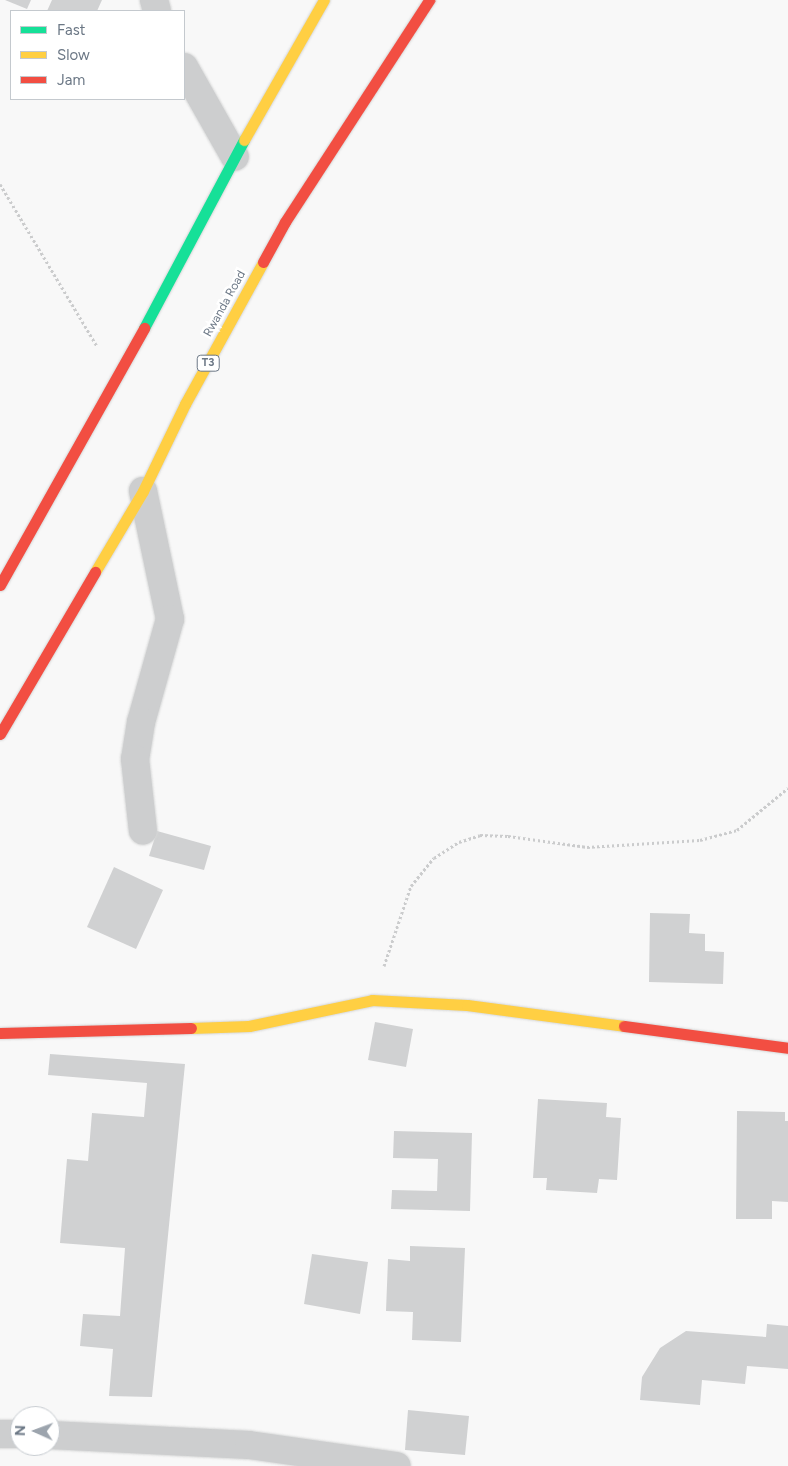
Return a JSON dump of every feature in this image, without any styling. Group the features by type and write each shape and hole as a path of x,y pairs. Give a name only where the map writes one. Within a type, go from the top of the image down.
{"main road":[{"path":"0,585 117,380 235,157 324,0"},
{"name":"Rwanda Road","path":"0,734 143,491 185,404 285,222 429,0"},
{"path":"0,1033 249,1026 372,1000 477,1006 788,1048"}],"street":[{"path":"185,69 235,157"},
{"path":"143,491 170,619 141,722 135,758 143,830"},
{"path":"60,1436 249,1445 397,1466"}],"path":[{"path":"0,184 117,380"},
{"path":"372,1000 411,886 434,858 459,842 480,835 508,836 587,847 700,840 737,830 788,788"}],"building":[{"path":"5,0 31,0 27,9"},
{"path":"52,0 102,0 97,10 47,10"},
{"path":"157,831 211,846 204,870 149,856"},
{"path":"114,867 163,890 136,949 87,927"},
{"path":"650,913 690,914 689,933 705,934 705,951 724,952 723,984 649,982"},
{"path":"375,1022 413,1029 406,1067 368,1060"},
{"path":"50,1054 185,1064 152,1397 109,1396 113,1349 80,1346 83,1314 120,1316 125,1248 60,1243 67,1159 88,1161 92,1113 144,1117 147,1083 48,1075"},
{"path":"538,1099 607,1103 606,1117 621,1118 617,1180 599,1179 597,1193 546,1190 547,1178 533,1178"},
{"path":"737,1111 785,1112 785,1121 788,1121 788,1202 772,1201 772,1219 736,1219"},
{"path":"394,1131 472,1133 470,1211 391,1209 392,1190 437,1191 438,1159 393,1158"},
{"path":"410,1246 465,1248 461,1342 412,1340 413,1312 386,1311 388,1259 410,1261"},
{"path":"312,1254 368,1262 360,1314 304,1304"},
{"path":"767,1324 788,1326 788,1369 747,1366 745,1384 702,1380 700,1405 640,1400 642,1377 660,1348 686,1331 766,1337"},
{"path":"408,1410 469,1416 465,1455 405,1450"}],"traffic: fast":[{"path":"144,328 244,140"}],"traffic: slow":[{"path":"244,140 324,0"},
{"path":"95,572 143,491 185,404 263,262"},
{"path":"191,1028 249,1026 372,1000 467,1005 624,1026"}],"traffic: jam":[{"path":"263,262 285,222 429,0"},
{"path":"0,585 144,328"},
{"path":"0,734 95,572"},
{"path":"624,1026 788,1048"},
{"path":"0,1033 191,1028"}]}
